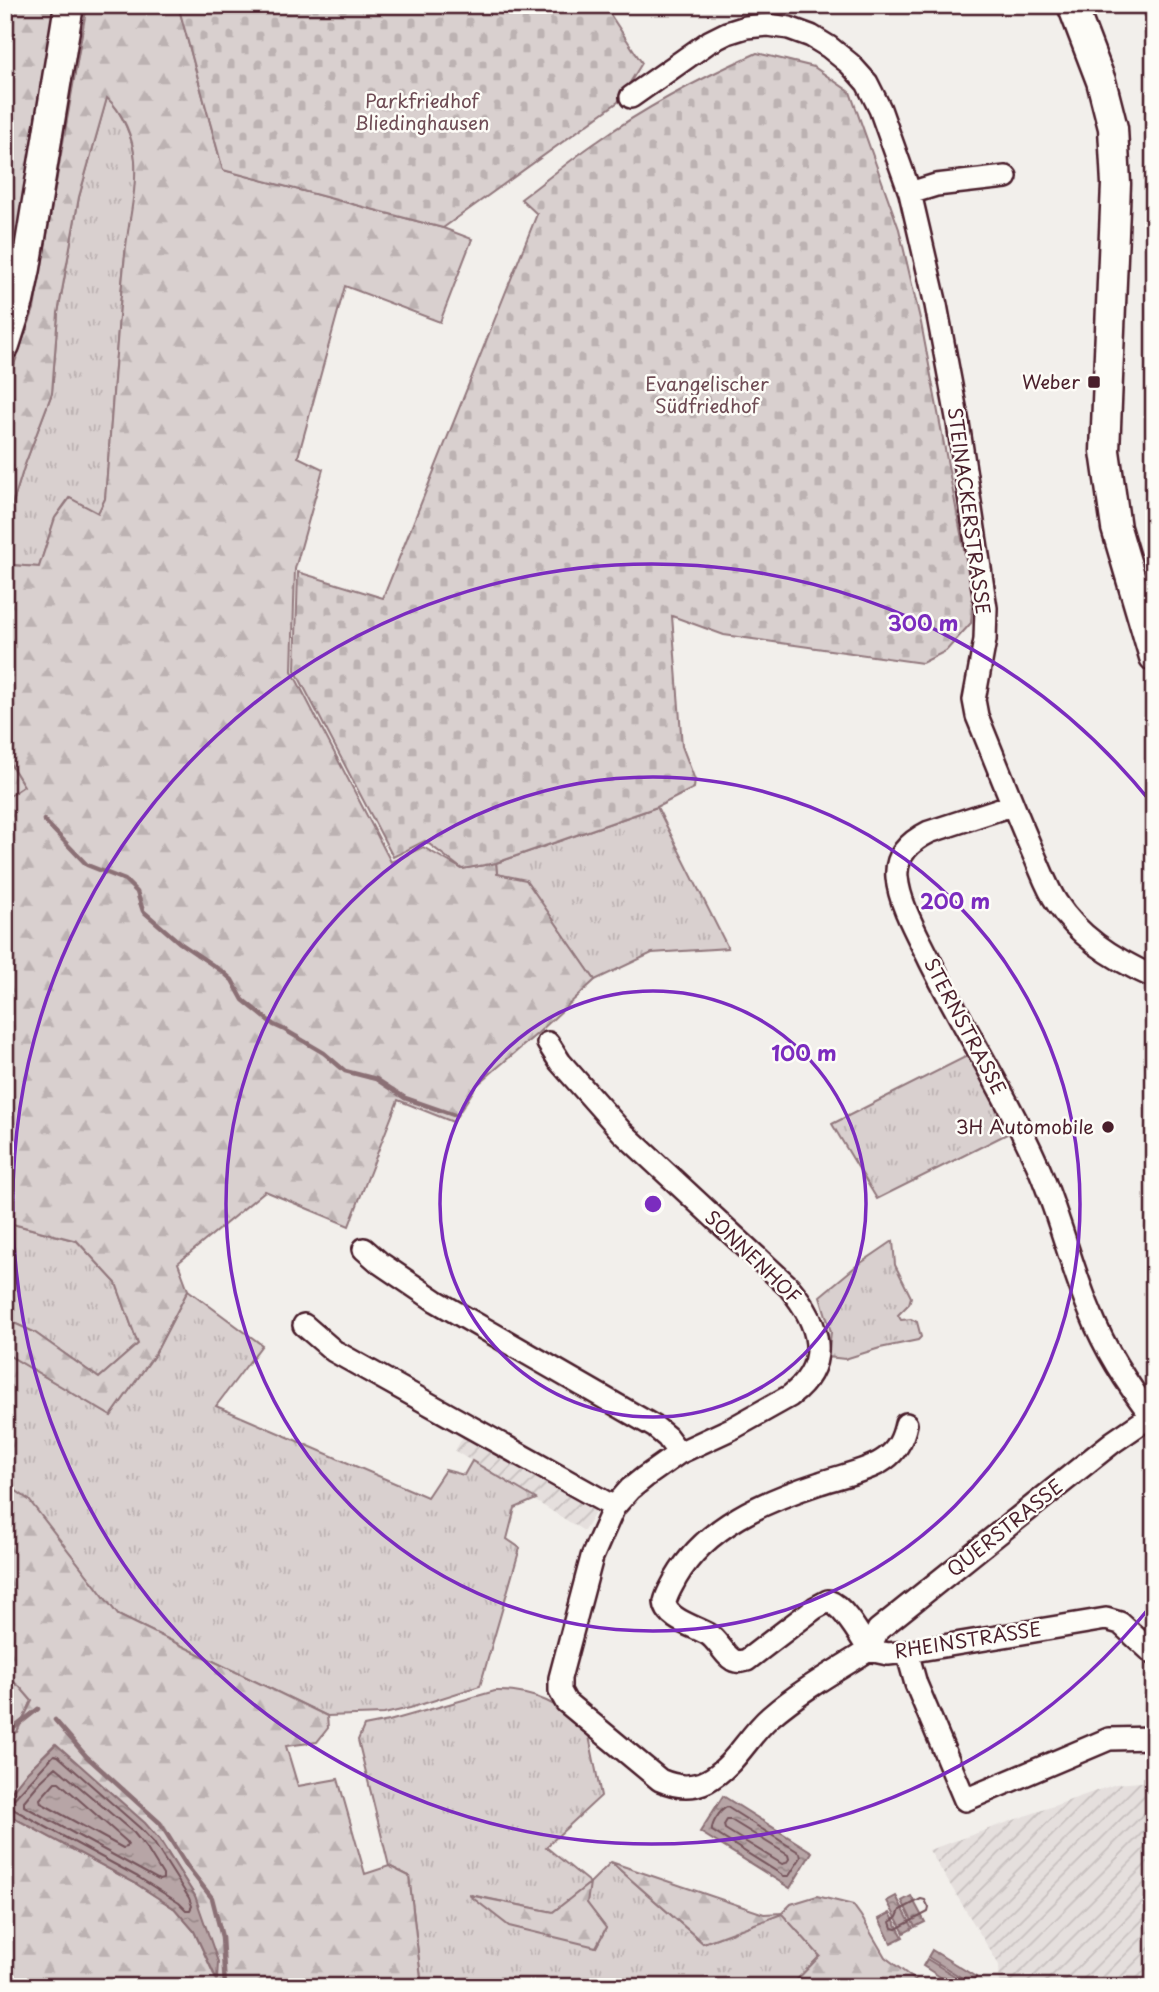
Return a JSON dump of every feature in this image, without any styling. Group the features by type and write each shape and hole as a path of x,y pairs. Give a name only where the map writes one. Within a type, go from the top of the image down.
{"main road":[{"path":"5,345 26,268 69,5"},
{"path":"1072,5 1101,80 1113,128 1116,184 1105,451 1116,528 1154,657"}],"street":[{"name":"STEINACKERSTRASSE","path":"631,97 709,42 746,27 768,25 789,28 830,47 867,83 880,110 910,193 936,305 958,423 985,608 985,640 974,700 977,716 1012,805 1056,902 1076,925 1102,948 1123,963 1154,976"},
{"path":"910,193 936,185 1006,177"},
{"name":"STERNSTRASSE","path":"1012,805 929,832 916,839 907,847 899,861 897,874 900,892 952,1004 1037,1164 1091,1315 1116,1365 1153,1418"},
{"name":"SONNENHOF","path":"548,1043 560,1062 622,1132 789,1287 814,1325 817,1342 816,1362 798,1390 733,1428 679,1453 630,1489 614,1507 597,1543 587,1576 560,1678 560,1691"},
{"path":"364,1249 380,1264 436,1301 655,1427 679,1453"},
{"path":"304,1325 334,1351 614,1507"},
{"name":"QUERSTRASSE","path":"869,1650 878,1630 1113,1442 1153,1418"},
{"path":"869,1650 836,1604 828,1601 814,1608 747,1660 737,1662 713,1638 669,1613 664,1602 680,1571 713,1535 775,1499 878,1464 896,1449 906,1424"},
{"name":"RHEINSTRASSE","path":"560,1691 566,1702 660,1780 673,1786 691,1787 707,1781 721,1771 781,1707 869,1650 888,1654 907,1653 1106,1619 1120,1623 1154,1654"},
{"path":"907,1653 916,1684 965,1800 1109,1739 1154,1738"}],"shaded area":[{"path":"466,1431 598,1508 584,1531 455,1451"},
{"path":"1154,1781 1154,1987 1000,1987 999,1965 929,1850 1116,1784"}],"green space":[{"path":"5,5 59,5 5,310"},
{"path":"87,5 178,5 223,170 443,228 472,239 440,322 345,286 298,457 323,469 295,569 292,671 391,862 423,847 462,869 496,863 497,874 526,880 595,980 477,1085 453,1122 398,1100 349,1226 265,1191 178,1263 188,1290 155,1354 111,1416 5,1353 5,1319 34,1332 99,1378 138,1344 116,1283 77,1241 5,1222 5,799 24,786 5,755 5,556 10,565 39,567 55,518 70,498 98,513 105,499 126,243 135,184 132,143 118,110 107,98 79,197 58,313 52,393 24,467 5,529 5,390 34,309"},
{"name":"Parkfriedhof Bliedinghausen","path":"178,5 604,5 642,63 618,102 443,228 223,170"},
{"name":"Evangelischer Südfriedhof","path":"757,53 814,67 850,92 899,229 921,323 973,597 971,623 946,651 922,663 724,635 672,616 682,746 695,780 694,788 657,807 496,863 462,869 425,841 393,857 295,670 298,572 383,598 537,214 521,199 588,148 655,104"},
{"path":"107,97 122,118 129,134 136,171 122,285 105,499 98,514 69,498 55,518 39,567 10,565 5,556 5,529 24,467 52,393 58,313 79,197"},
{"path":"5,755 24,786 5,799"},
{"path":"657,807 728,948 652,953 595,980 526,881 497,874 496,863"},
{"path":"975,1052 1013,1131 877,1199 832,1124"},
{"path":"5,1222 77,1241 116,1283 138,1344 99,1378 34,1332 5,1319"},
{"path":"893,1241 895,1265 911,1297 909,1304 898,1315 901,1320 911,1319 917,1322 921,1337 845,1359 828,1357 831,1332 820,1296 855,1267"},
{"path":"188,1290 262,1345 216,1406 427,1497 445,1470 464,1475 472,1461 536,1499 515,1508 507,1539 520,1548 480,1686 384,1714 327,1716 118,1615 29,1501 5,1483 5,1353 111,1416 155,1354"},
{"path":"5,1483 29,1500 118,1615 327,1716 328,1728 317,1742 286,1746 298,1786 338,1779 365,1874 389,1866 409,1876 422,1987 5,1987 5,1813 135,1883 175,1909 194,1931 216,1979 195,1896 159,1839 55,1744 28,1771 5,1800 5,1736 17,1732 32,1701 5,1675"},
{"path":"5,1675 32,1701 17,1732 5,1736"},
{"path":"495,1691 524,1693 548,1702 593,1731 589,1736 601,1796 546,1847 590,1883 611,1862 703,1943 782,1913 820,1956 790,1987 422,1987 409,1876 389,1866 358,1740 364,1726","holes":["589,1884 587,1903 606,1928 596,1947 471,1895 553,1912"]},
{"path":"611,1862 764,1914 782,1913 791,1904 817,1896 853,1905 885,1957 924,1987 790,1987 820,1956 782,1914 703,1943"},
{"path":"590,1883 587,1903 606,1928 596,1947 509,1926 469,1895 553,1912"}],"water":[{"path":"56,1744 145,1823 159,1839 195,1896 218,1962 217,1980 194,1931 175,1909 135,1883 5,1813 5,1800 28,1771"},
{"path":"723,1796 812,1852 790,1888 700,1832"},
{"path":"896,1896 913,1928 904,1933 887,1901"},
{"path":"911,1896 925,1922 915,1927 902,1901"},
{"path":"890,1913 903,1937 891,1943 879,1919"},
{"path":"932,1950 976,1977 972,1984 928,1957"},
{"path":"927,1959 971,1987 956,1987 923,1966"}],"waterway":[{"path":"44,820 87,865 125,880 137,892 143,911 180,943 223,972 232,980 243,1000 274,1025 324,1053 345,1071 376,1079 405,1098 454,1115"},
{"path":"5,1735 38,1709"},
{"path":"55,1720 86,1756 160,1823 187,1866 212,1898 222,1937 225,1987"}],"place":[{"name":"Weber","path":"1094,382"},
{"name":"3H Automobile","path":"1108,1127"}]}
